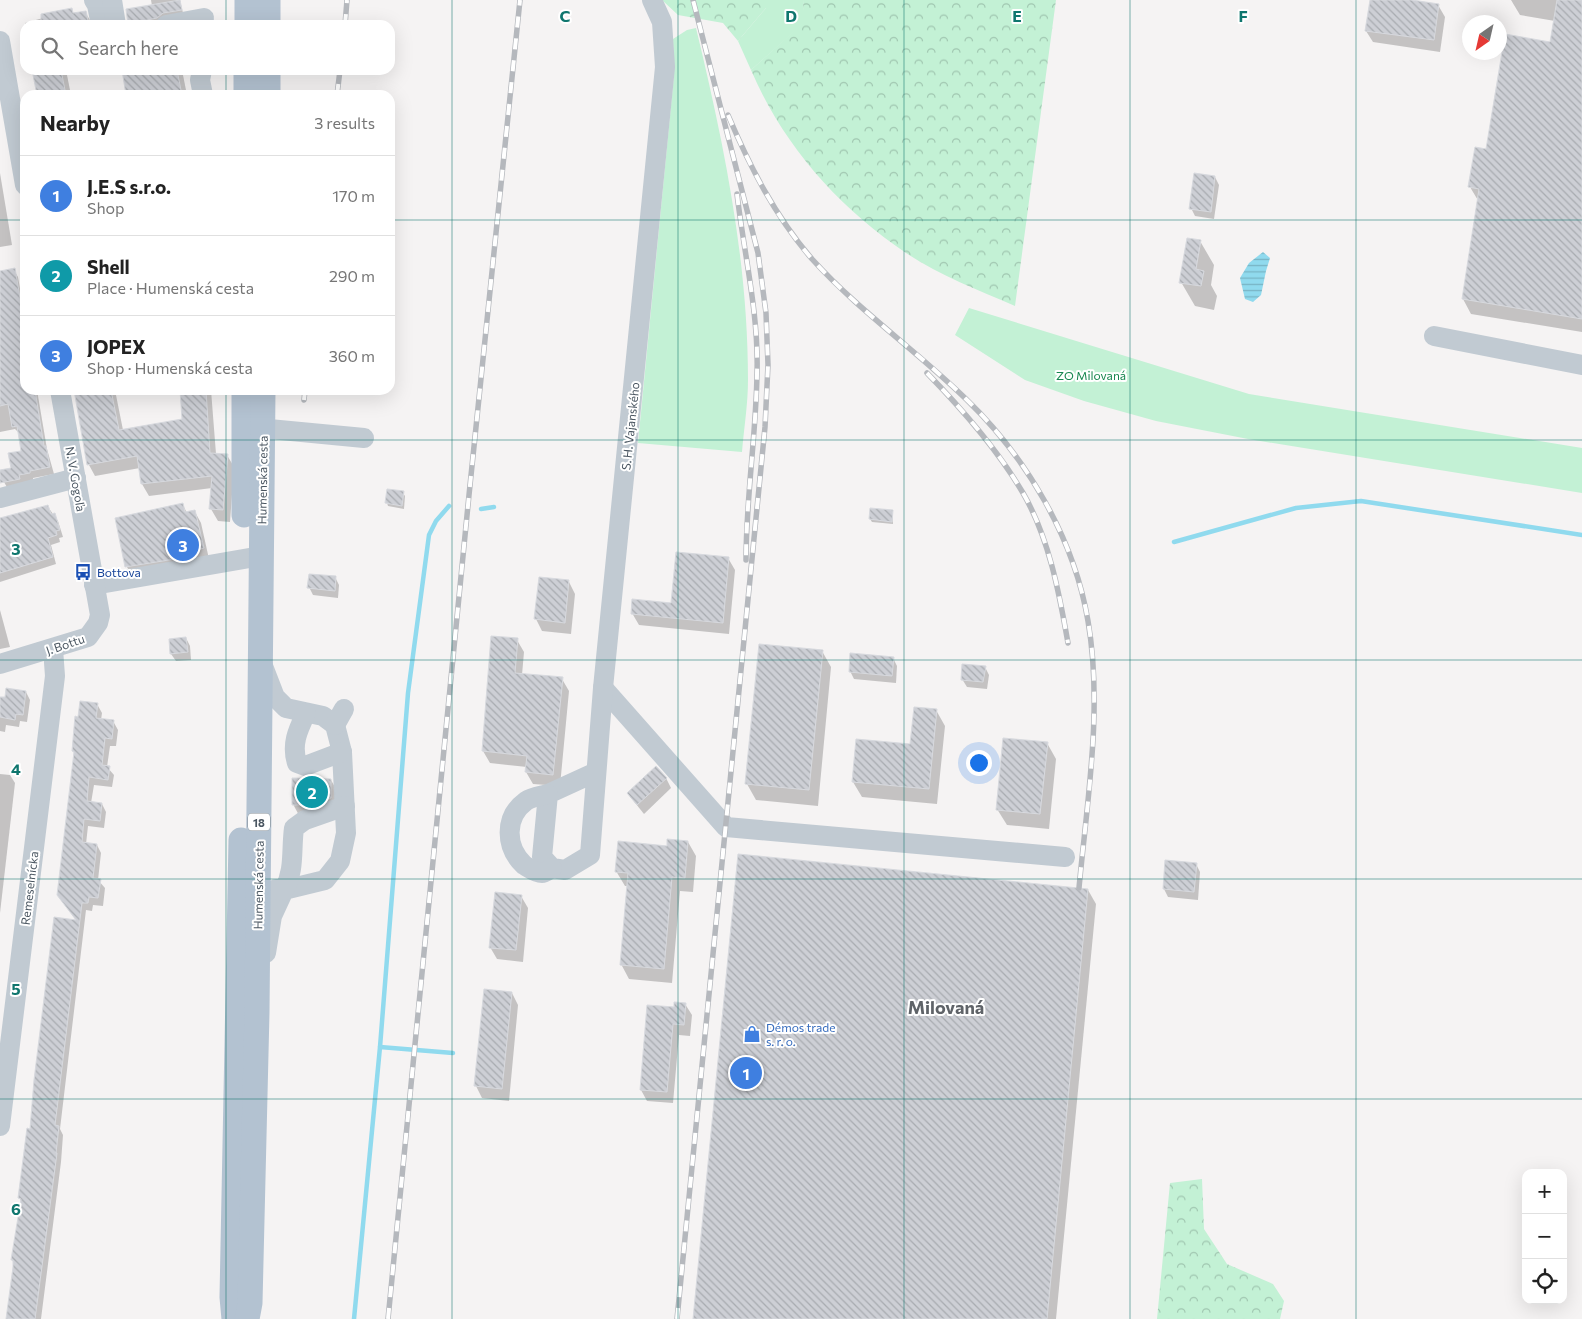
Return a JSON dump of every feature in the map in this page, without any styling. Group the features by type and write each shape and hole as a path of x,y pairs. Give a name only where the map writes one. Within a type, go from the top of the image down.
{"main road":[{"path":"245,20 247,0"},
{"path":"268,0 268,20"},
{"path":"246,75 246,90"},
{"path":"268,75 268,90"},
{"name":"Humenská cesta","path":"234,1319 232,1288 241,863 252,557 253,428 245,395"},
{"name":"Humenská cesta","path":"253,428 262,395"},
{"name":"Humenská cesta","path":"247,1319 250,1303 257,1012 260,659 252,557"}],"street":[{"path":"94,0 101,20"},
{"path":"112,0 115,20"},
{"path":"239,0 244,20"},
{"name":"S. H. Vajanského","path":"552,868 565,870 590,854 603,688 665,67 662,22 652,0"},
{"path":"183,20 203,14"},
{"path":"0,41 20,156"},
{"path":"201,75 202,90"},
{"path":"1434,336 1582,365"},
{"name":"N. V. Gogoľa","path":"61,395 93,576"},
{"path":"253,428 364,438"},
{"path":"0,498 76,478"},
{"path":"93,576 252,557"},
{"name":"J. Bottu","path":"0,664 88,637 98,623 100,615 93,576"},
{"name":"Remeselnícka","path":"0,1126 55,676 53,649"},
{"path":"241,863 258,886 284,890 325,880 340,861 346,833 340,717 323,716 286,708 275,697 260,659"},
{"path":"603,688 726,828 1065,856"},
{"path":"306,713 295,738 293,751 297,763 305,766 342,752"},
{"path":"548,794 542,856 552,868 542,873 530,869 518,859 510,844 509,826 513,814 527,800 548,794 596,772"},
{"path":"257,1012 272,916 284,890 293,863 294,828 305,820 345,806"}],"green space":[{"path":"662,0 766,0 766,8 738,41 723,23 678,15"},
{"path":"766,0 803,0 805,22 751,70 738,41 766,8"},
{"path":"803,0 1056,0 1015,306 945,275 906,253 858,216 836,195 796,149 764,98 751,70 804,22"},
{"path":"696,28 725,159 744,291 748,380 742,452 638,443 674,75 673,39 687,30"},
{"name":"ZO Milovaná","path":"969,308 1249,394 1582,448 1582,493 1248,439 1156,421 1084,401 1025,380 955,335"},
{"path":"1202,1179 1204,1229 1227,1264 1273,1284 1284,1301 1280,1319 1157,1319 1170,1183"}],"water":[{"path":"1263,252 1270,258 1261,295 1253,302 1245,299 1240,278 1249,263"}],"building":[{"path":"180,0 182,10 163,13 157,18 147,20 127,20 126,9"},
{"path":"1370,0 1412,0 1439,4 1434,40 1365,31"},
{"path":"1557,0 1582,0 1582,319 1462,299 1479,189 1468,187 1475,147 1486,149 1501,60 1507,60 1507,34 1550,42"},
{"path":"72,8 73,13 86,11 88,20 41,20 41,14"},
{"path":"33,75 62,75 65,90 36,90"},
{"path":"123,75 178,75 181,90 125,90"},
{"path":"1194,173 1215,176 1211,212 1189,209"},
{"path":"1187,238 1201,240 1196,269 1204,271 1201,286 1179,283"},
{"path":"15,268 20,298 20,395 36,395 44,446 46,446 50,467 19,475 20,479 0,483 0,470 11,468 8,453 21,451 17,426 12,427 8,404 0,406 0,271"},
{"path":"75,395 112,395 119,430 182,419 180,395 206,395 210,453 228,454 223,510 209,509 212,476 141,484 137,456 87,465"},
{"path":"387,489 404,491 402,506 385,503"},
{"path":"183,503 185,512 195,510 204,548 193,551 194,556 125,567 115,518"},
{"path":"48,505 51,514 55,513 60,530 56,531 57,535 48,538 53,557 0,573 0,518"},
{"path":"870,508 893,510 892,522 869,519"},
{"path":"676,552 729,557 723,623 631,614 632,599 671,603"},
{"path":"309,574 336,576 335,591 307,588"},
{"path":"539,577 569,580 565,623 534,619"},
{"path":"491,636 518,638 515,673 563,677 553,775 525,772 527,756 482,751"},
{"path":"186,637 188,652 170,654 169,639"},
{"path":"759,644 823,650 809,790 745,784"},
{"path":"850,653 894,657 892,676 849,672"},
{"path":"962,664 986,666 983,682 961,680"},
{"path":"6,688 26,691 23,715 16,714 15,720 0,717 0,697 5,697"},
{"path":"80,701 98,703 96,718 114,720 112,739 105,738 102,765 110,766 108,780 89,777 87,801 102,803 100,821 84,819 82,842 97,844 93,878 101,879 98,898 89,897 88,903 82,903 55,1125 59,1126 57,1153 35,1319 6,1319 13,1267 13,1260 11,1260 21,1199 18,1198 27,1128 30,1129 34,1080 54,917 76,920 57,895 74,752 72,751 75,716 78,717"},
{"path":"914,707 937,709 929,789 852,782 856,739 910,744"},
{"path":"1003,738 1048,742 1040,814 996,810"},
{"path":"656,766 667,778 637,805 627,793"},
{"path":"292,778 331,779 331,798 312,805 292,805"},
{"path":"667,839 688,841 685,878 672,877 664,969 620,965 628,873 615,872 618,841 667,846"},
{"path":"738,854 1088,889 1047,1319 693,1319"},
{"path":"1165,860 1197,863 1194,892 1163,889"},
{"path":"495,892 522,895 516,950 489,948"},
{"path":"484,989 512,992 502,1089 474,1086"},
{"path":"674,1002 686,1003 684,1025 673,1024 667,1092 640,1090 647,1005 674,1007"}],"waterway":[{"path":"1174,542 1296,508 1361,501 1582,535"},
{"path":"354,1319 380,1047 408,693 429,535 436,521 449,506"},
{"path":"481,509 494,507"},
{"path":"380,1047 453,1053"}],"railway":[{"path":"345,20 347,0"},
{"path":"388,1319 520,0"},
{"path":"677,1319 765,427 768,365 766,313 758,253 693,0"},
{"path":"338,90 339,75"},
{"path":"728,115 764,190 799,243 812,259 849,296 947,381 988,422 1028,473 1045,501 1059,530 1072,560 1088,621 1094,687 1092,754 1079,888"},
{"path":"737,194 756,329 757,352 746,560"},
{"path":"927,373 966,415 991,446 1013,477 1032,510 1052,566 1068,643"},
{"path":"304,395 304,400"}],"place":[{"name":"JOPEX","path":"183,545"},
{"name":"Bottova","path":"83,572"},
{"name":"Shell","path":"312,792"},
{"name":"Démos trade s. r. o.","path":"752,1034"},
{"name":"J.E.S s.r.o.","path":"746,1073"}],"district":[{"name":"Milovaná","path":"946,1007"}]}
